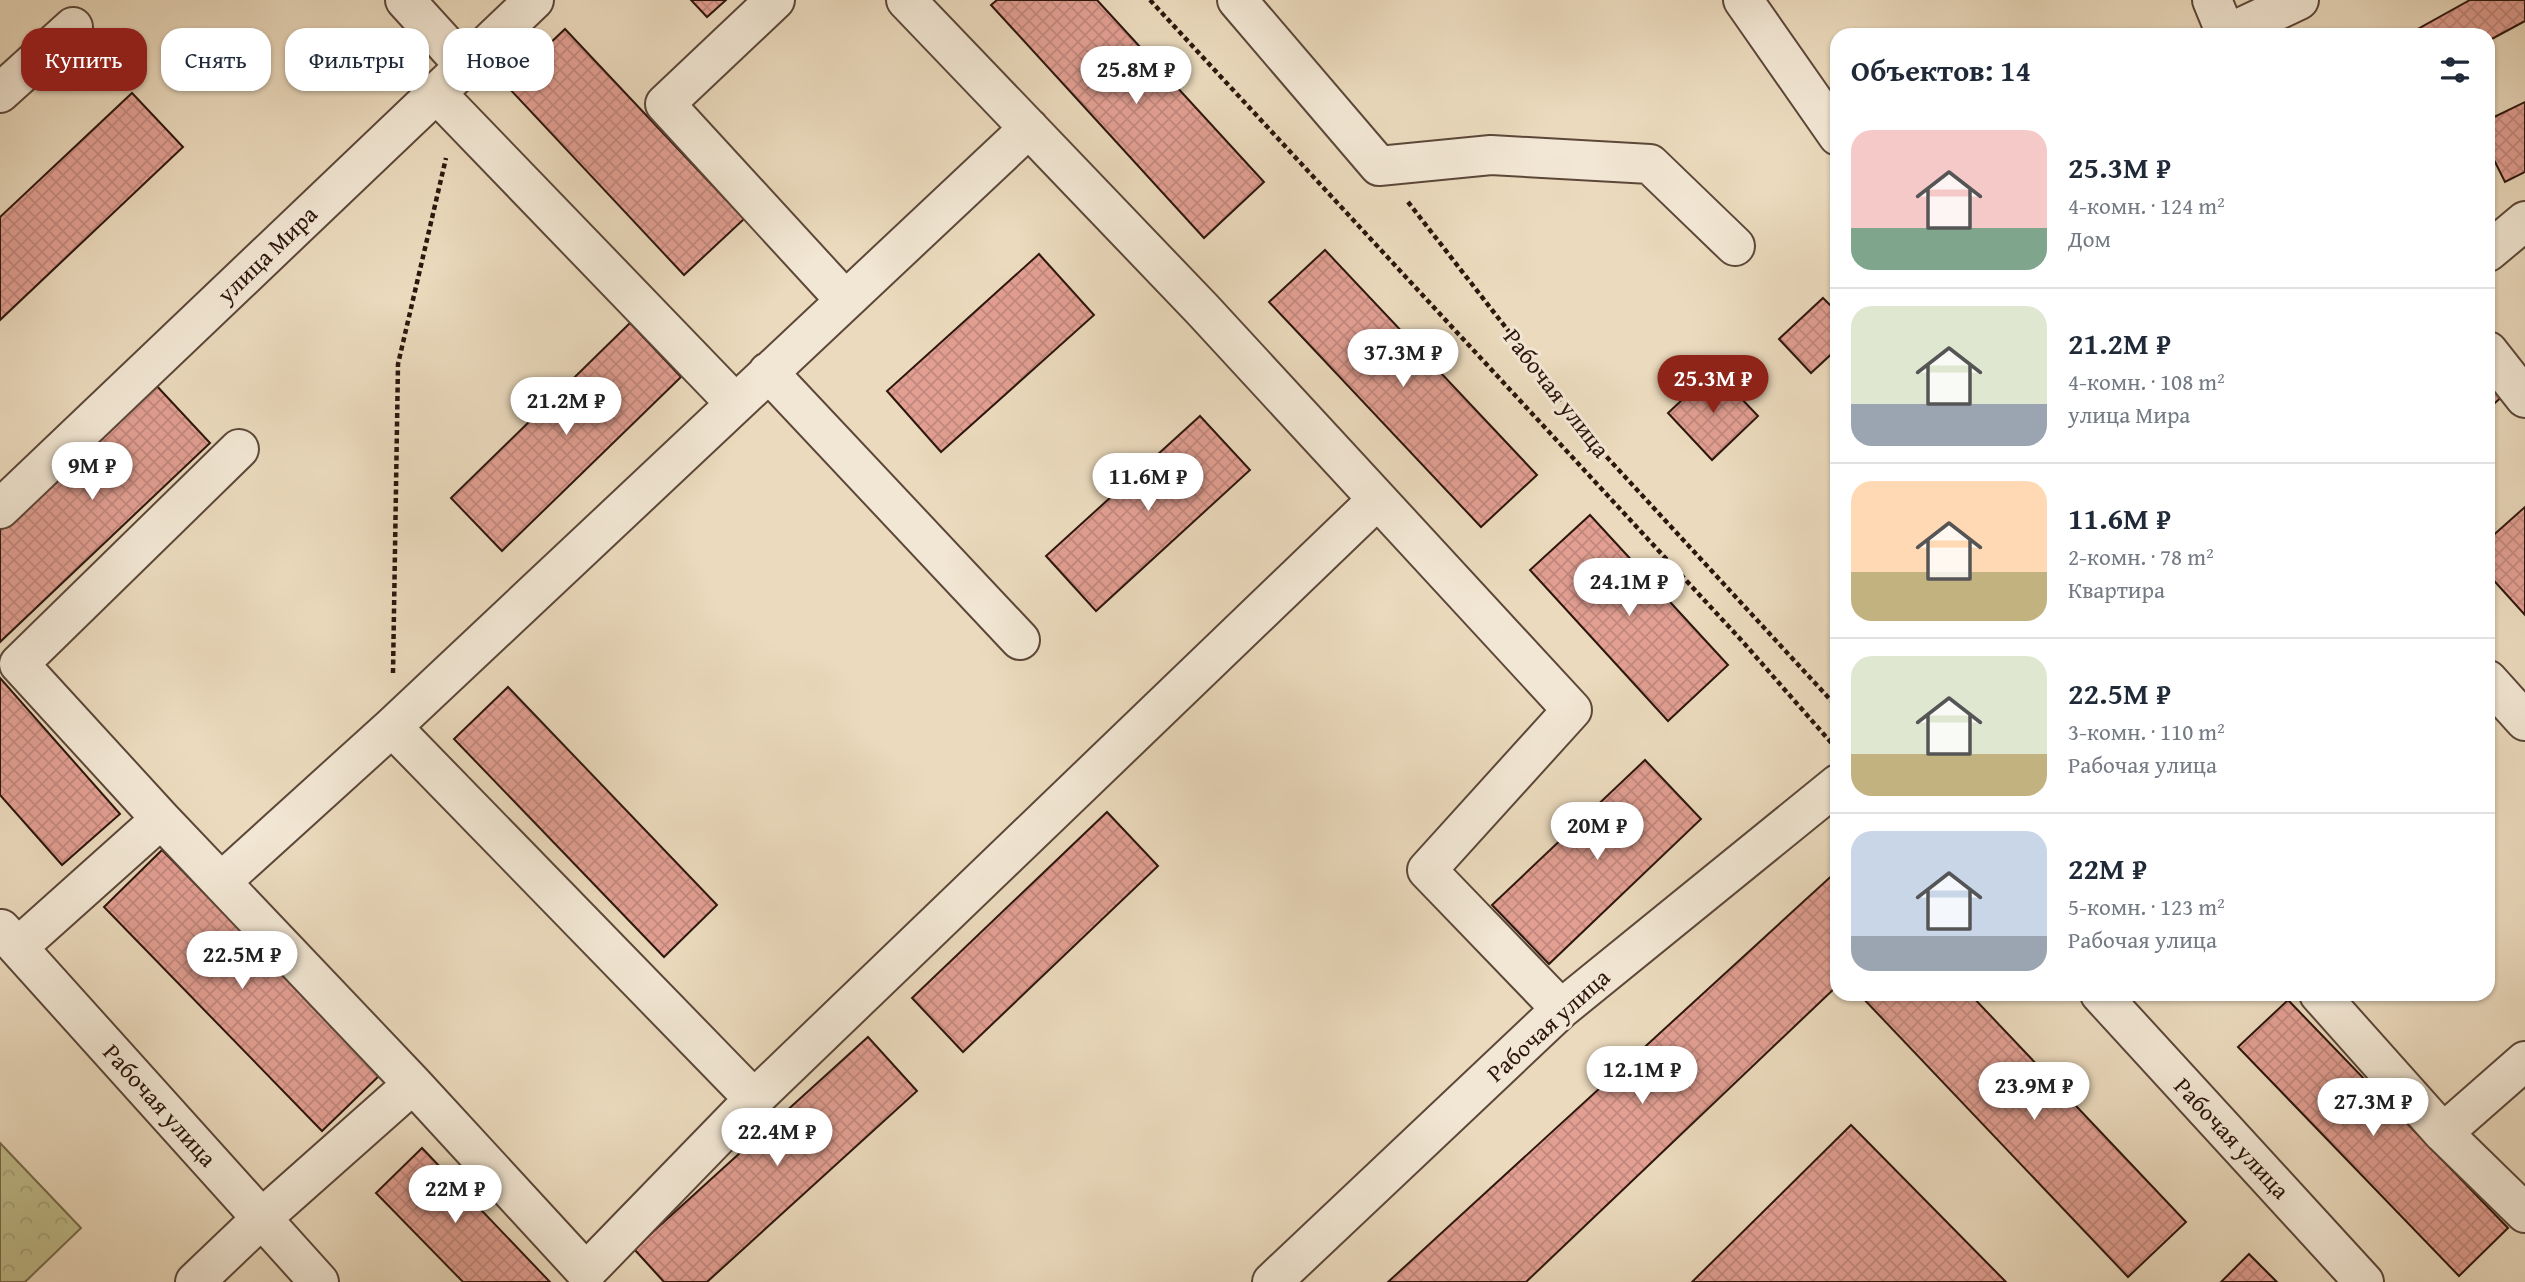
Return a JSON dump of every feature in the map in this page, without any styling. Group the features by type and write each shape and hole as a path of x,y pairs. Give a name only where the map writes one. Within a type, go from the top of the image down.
{"street":[{"path":"405,0 443,42"},
{"name":"улица Мира","path":"505,28 534,0"},
{"path":"775,0 665,104 845,300"},
{"path":"906,0 1202,309 1572,710 1427,870 1561,1009"},
{"path":"1237,0 1379,166 1491,155 1650,164 1735,246"},
{"path":"1743,0 1830,125"},
{"path":"2221,23 2299,0"},
{"path":"0,93 73,27"},
{"name":"улица Мира","path":"0,509 446,103 452,91"},
{"path":"446,103 735,403"},
{"path":"221,882 392,727 1029,128"},
{"path":"2495,246 2525,221"},
{"path":"2495,360 2525,398"},
{"path":"768,372 1020,640"},
{"path":"239,449 19,664 161,820 413,1084 586,1272 754,1099 1377,500"},
{"path":"2495,688 2525,721"},
{"path":"392,727 754,1099"},
{"name":"Рабочая улица","path":"1272,1282 1561,1009 1830,790"},
{"path":"9,937 161,820"},
{"name":"Рабочая улица","path":"9,937 319,1282"},
{"name":"Рабочая улица","path":"2106,1001 2364,1282"},
{"path":"2325,1001 2443,1133 2525,1213"},
{"path":"2443,1133 2525,1061"},
{"path":"195,1282 261,1218 413,1084"}],"path":[{"path":"1150,0 1743,642 1830,742"},
{"path":"392,727 398,364 446,103"},
{"name":"Рабочая улица","path":"1379,166 1605,455 1830,699"}],"green space":[{"path":"0,1143 81,1228 25,1282 0,1282"}],"building":[{"path":"691,0 726,0 707,17"},
{"path":"997,0 1097,0 1264,182 1204,238 991,5"},
{"path":"2470,0 2525,0 2525,21 2495,37 2495,28 2420,28"},
{"path":"565,29 744,219 684,275 512,91 554,91 554,39"},
{"path":"132,93 183,147 0,320 0,217"},
{"path":"2525,102 2525,172 2505,182 2495,162 2495,117"},
{"path":"1325,250 1537,475 1481,527 1269,302"},
{"path":"1039,254 1094,315 941,452 887,391"},
{"path":"1823,298 1830,305 1830,355 1811,373 1779,339"},
{"path":"630,323 681,377 502,551 451,498"},
{"path":"1714,370 1758,416 1712,460 1668,413"},
{"path":"154,383 210,443 0,642 0,530"},
{"path":"2495,386 2504,395 2495,403"},
{"path":"1200,416 1250,470 1096,611 1046,556"},
{"path":"2525,507 2525,615 2495,582 2495,534"},
{"path":"1590,515 1728,665 1668,721 1530,570"},
{"path":"0,678 120,814 62,865 0,795"},
{"path":"508,687 717,905 664,957 454,739"},
{"path":"1645,760 1701,819 1549,964 1492,905"},
{"path":"1107,812 1158,866 963,1052 912,998"},
{"path":"162,850 381,1074 322,1131 104,907"},
{"path":"1830,877 1830,993 1526,1282 1388,1282"},
{"path":"1866,1001 1977,1001 2186,1222 2128,1277"},
{"path":"2289,1001 2508,1228 2459,1276 2238,1047"},
{"path":"868,1037 917,1091 707,1282 664,1282 634,1249"},
{"path":"1851,1125 2006,1282 1692,1282"},
{"path":"422,1148 550,1282 463,1282 376,1193"},
{"path":"2249,1254 2277,1282 2221,1282"}]}
